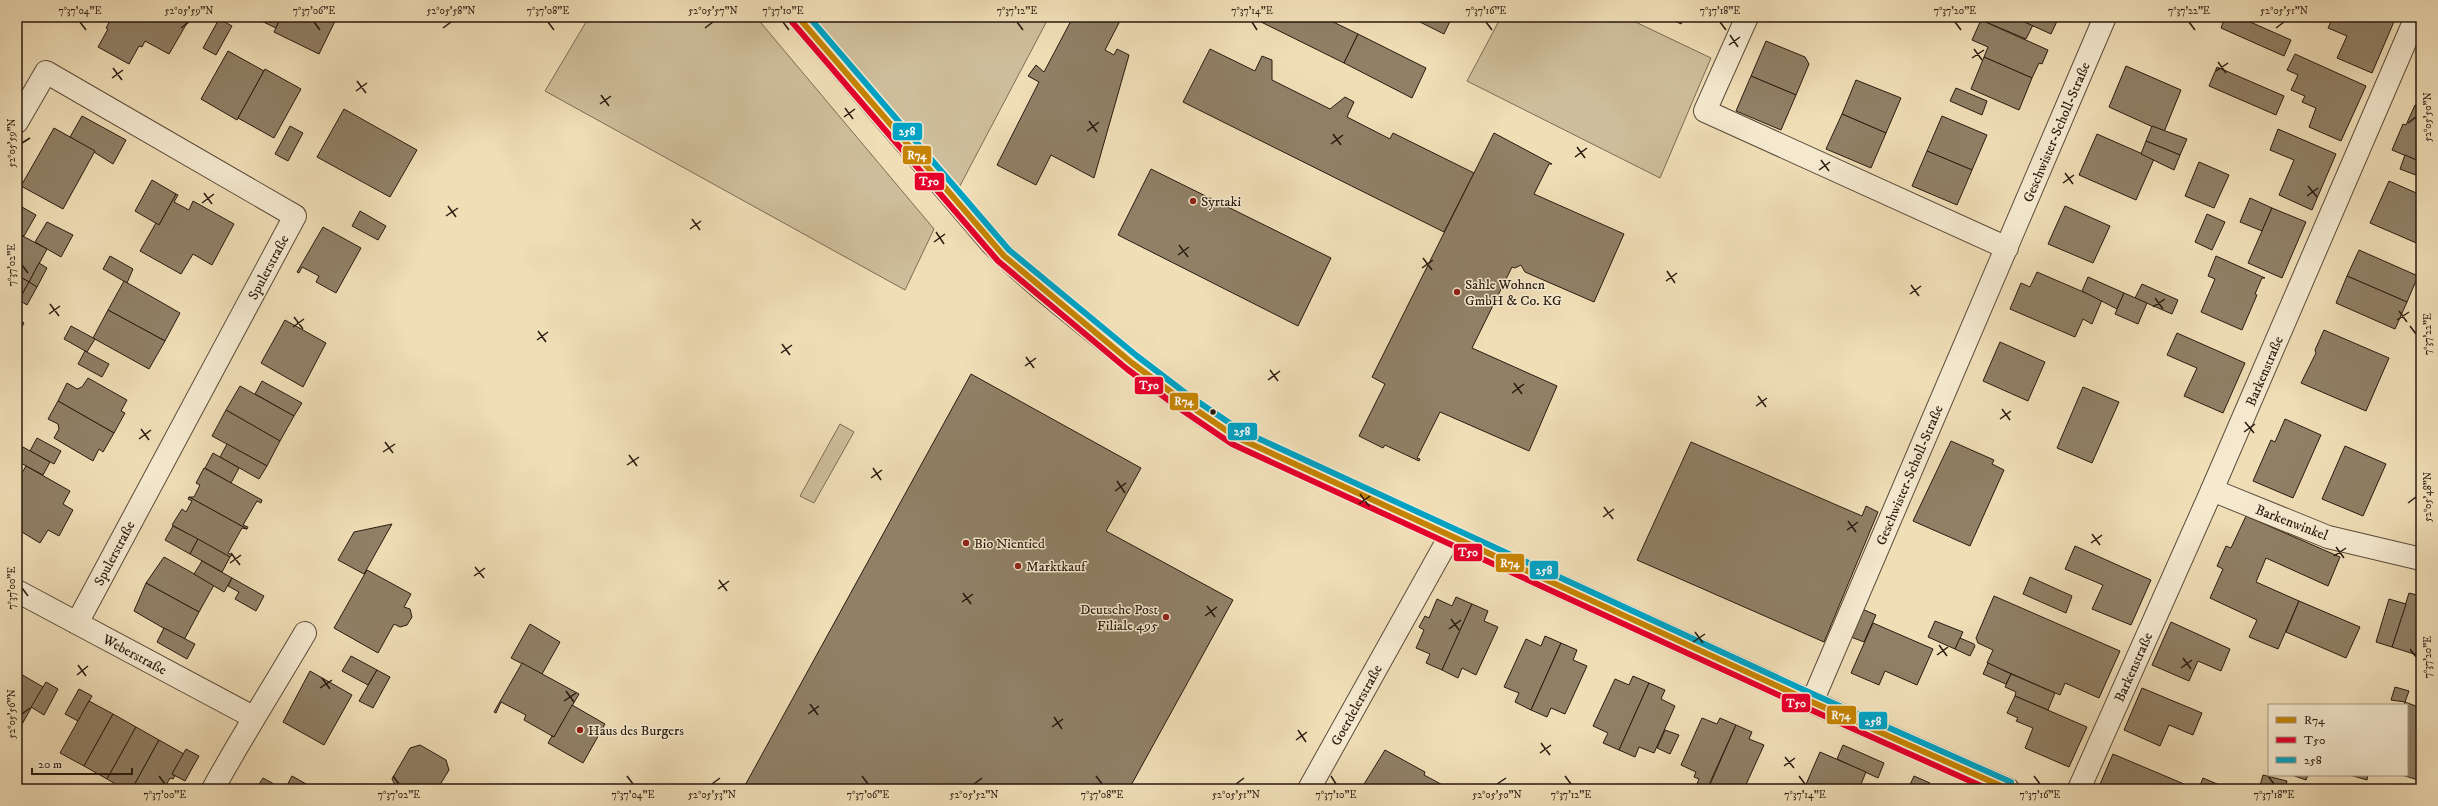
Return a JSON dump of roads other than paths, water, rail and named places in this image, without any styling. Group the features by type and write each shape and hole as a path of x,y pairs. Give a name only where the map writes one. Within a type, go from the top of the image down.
{"street":[{"path":"798,17 991,243 1023,275 1149,376 1208,419 1236,437 1812,702 2008,789"},
{"path":"1747,17 1705,111 2007,248"},
{"name":"Geschwister-Scholl-Straße","path":"1812,702 2106,17"},
{"name":"Barkenstraße","path":"2079,789 2212,490 2416,17"},
{"name":"Spulerstraße","path":"17,122 46,72 295,216 77,623"},
{"name":"Barkenwinkel","path":"2212,490 2328,537 2421,559"},
{"name":"Goerdelerstraße","path":"1309,789 1450,536"},
{"name":"Weberstraße","path":"17,591 252,717"},
{"path":"213,789 252,717 266,700 305,634"}],"place":[{"name":"Syrtaki","path":"1193,201"},
{"name":"Sahle Wohnen GmbH & Co. KG","path":"1457,292"},
{"name":"Bio Nientied","path":"966,543"},
{"name":"Marktkauf","path":"1018,566"},
{"name":"Deutsche Post Filiale 495","path":"1166,617"},
{"name":"Haus des Burgers","path":"580,730"}]}
